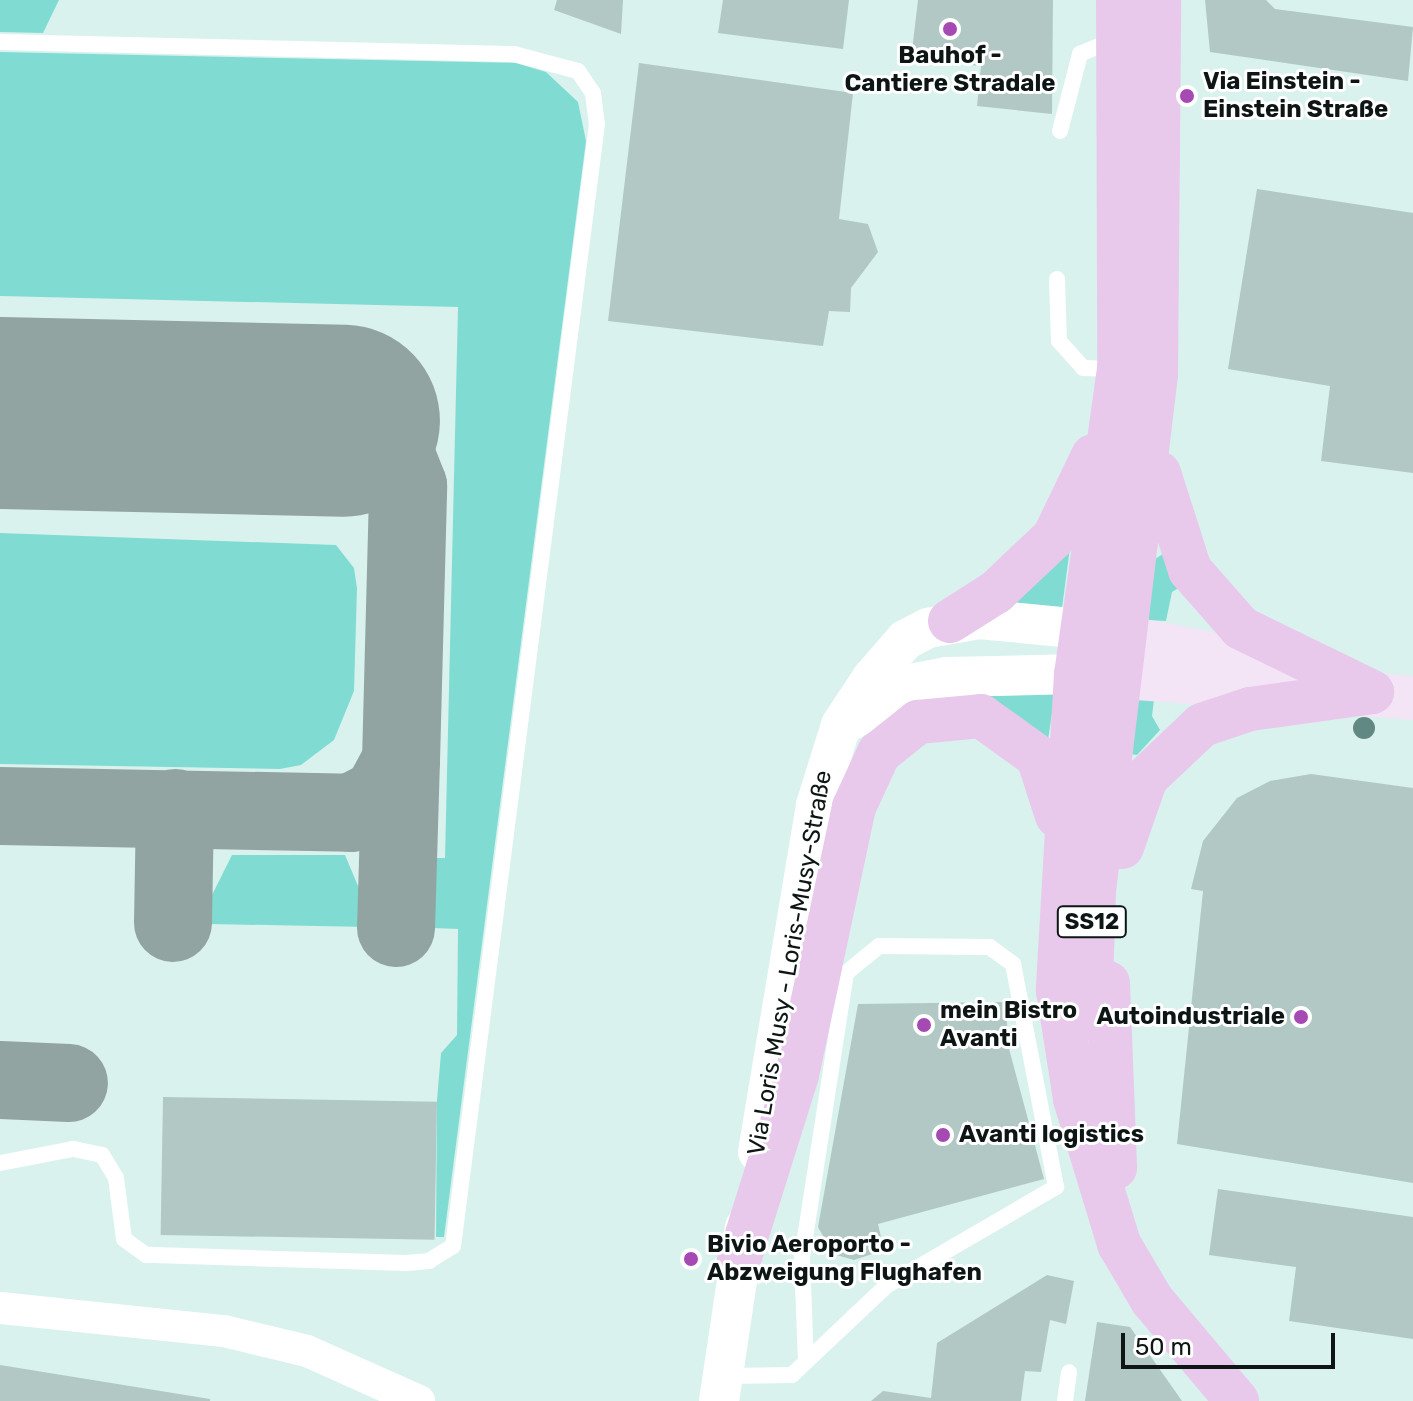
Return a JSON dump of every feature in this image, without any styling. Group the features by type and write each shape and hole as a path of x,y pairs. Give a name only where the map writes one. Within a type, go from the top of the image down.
{"main road":[{"path":"1127,657 1153,426 1163,163 1159,0"},
{"path":"1059,945 1076,674 1119,378 1118,19"},
{"path":"950,621 996,592 1054,537 1082,489 1119,378"},
{"path":"1153,426 1161,493 1190,570 1241,628 1393,695"},
{"path":"1082,629 1127,657 1393,695"},
{"path":"1076,674 1127,657"},
{"name":"SS12","path":"1127,657 1088,976 1098,1089 1131,1228 1178,1323 1237,1401"},
{"path":"1115,1168 1110,932 1137,792 1168,752 1212,720 1393,695"},
{"path":"739,1260 797,1075 854,807 879,753 902,729 948,714 981,716 1038,757 1055,793 1059,832 1059,945"},
{"name":"SS12","path":"1059,945 1058,990 1075,1099 1119,1244 1152,1300 1178,1323"}],"street":[{"path":"950,621 1082,629"},
{"name":"Via Loris Musy - Loris-Musy-Straße","path":"721,1388 739,1260 816,805 841,725 905,640 950,621"},
{"path":"841,725 932,680 1076,674"},
{"path":"0,1308 224,1331 307,1351 419,1401"}],"lane":[{"path":"1060,131 1080,54 1118,19"},
{"path":"0,42 514,54 578,71 593,93 597,124 453,1246 429,1261 406,1263 146,1255 124,1239 116,1178 102,1155 73,1149 0,1163"},
{"path":"1057,279 1059,341 1083,368 1119,378"},
{"path":"721,1388 792,1375 806,1362 886,1286 1056,1187 1013,964 990,947 879,946 846,973 802,1258 806,1362"},
{"path":"1065,1401 1069,1372"}],"shaded area":[{"path":"0,0 59,0 43,33 0,32"},
{"path":"0,52 516,63 546,72 578,102 586,141 444,1237 436,1237 437,1100 441,1053 457,1035 458,929 432,928 433,858 445,858 458,307 0,296"},
{"path":"0,533 336,545 354,568 357,588 354,691 334,740 301,765 280,769 0,764"},
{"path":"1071,540 1062,608 1010,607"},
{"path":"1163,554 1182,586 1172,592 1166,621 1147,620 1155,559"},
{"path":"1138,690 1155,692 1152,716 1160,730 1137,755 1130,754"},
{"path":"1055,693 1048,740 925,699"},
{"path":"232,855 345,855 366,905 367,927 210,924 210,899"}],"building":[{"path":"557,0 623,0 621,34 554,10"},
{"path":"723,0 849,0 843,49 718,33"},
{"path":"918,0 1053,0 1052,114 977,106 981,66 911,59"},
{"path":"1205,0 1266,0 1275,9 1413,27 1408,81 1210,52"},
{"path":"639,63 853,93 839,219 868,224 878,252 851,288 850,312 829,311 823,346 608,321"},
{"path":"1257,189 1413,213 1413,473 1321,461 1330,386 1228,369"},
{"name":"Autoindustriale","path":"1311,774 1413,788 1413,1183 1177,1144 1203,891 1191,889 1203,841 1237,798 1270,781"},
{"name":"Avanti logistics","path":"1006,1002 1008,1045 1044,1179 878,1224 884,1250 854,1260 833,1254 818,1227 858,1004"},
{"path":"163,1097 437,1102 435,1240 161,1235"},
{"path":"1218,1189 1413,1217 1413,1339 1289,1321 1296,1267 1209,1255"},
{"path":"1047,1275 1074,1281 1066,1324 1050,1320 1041,1372 1025,1371 1021,1401 871,1401 883,1391 931,1398 937,1343"},
{"path":"1097,1322 1130,1327 1182,1401 1085,1401"},
{"path":"0,1365 210,1399 210,1401 0,1401"}],"taxiway":[{"path":"0,806 351,813 381,798 401,761 408,486 390,440 368,424 344,421"},
{"path":"396,928 401,761"},
{"path":"173,923 175,808"},
{"path":"0,1080 69,1083"}],"runway":[{"path":"0,413 344,421"}],"place":[{"name":"Bauhof - Cantiere Stradale","path":"950,29"},
{"name":"Via Einstein - Einstein Straße","path":"1187,96"},
{"name":"Autoindustriale","path":"1301,1017"},
{"name":"mein Bistro Avanti","path":"924,1025"},
{"name":"Avanti logistics","path":"943,1135"},
{"name":"Bivio Aeroporto - Abzweigung Flughafen","path":"691,1259"}]}
